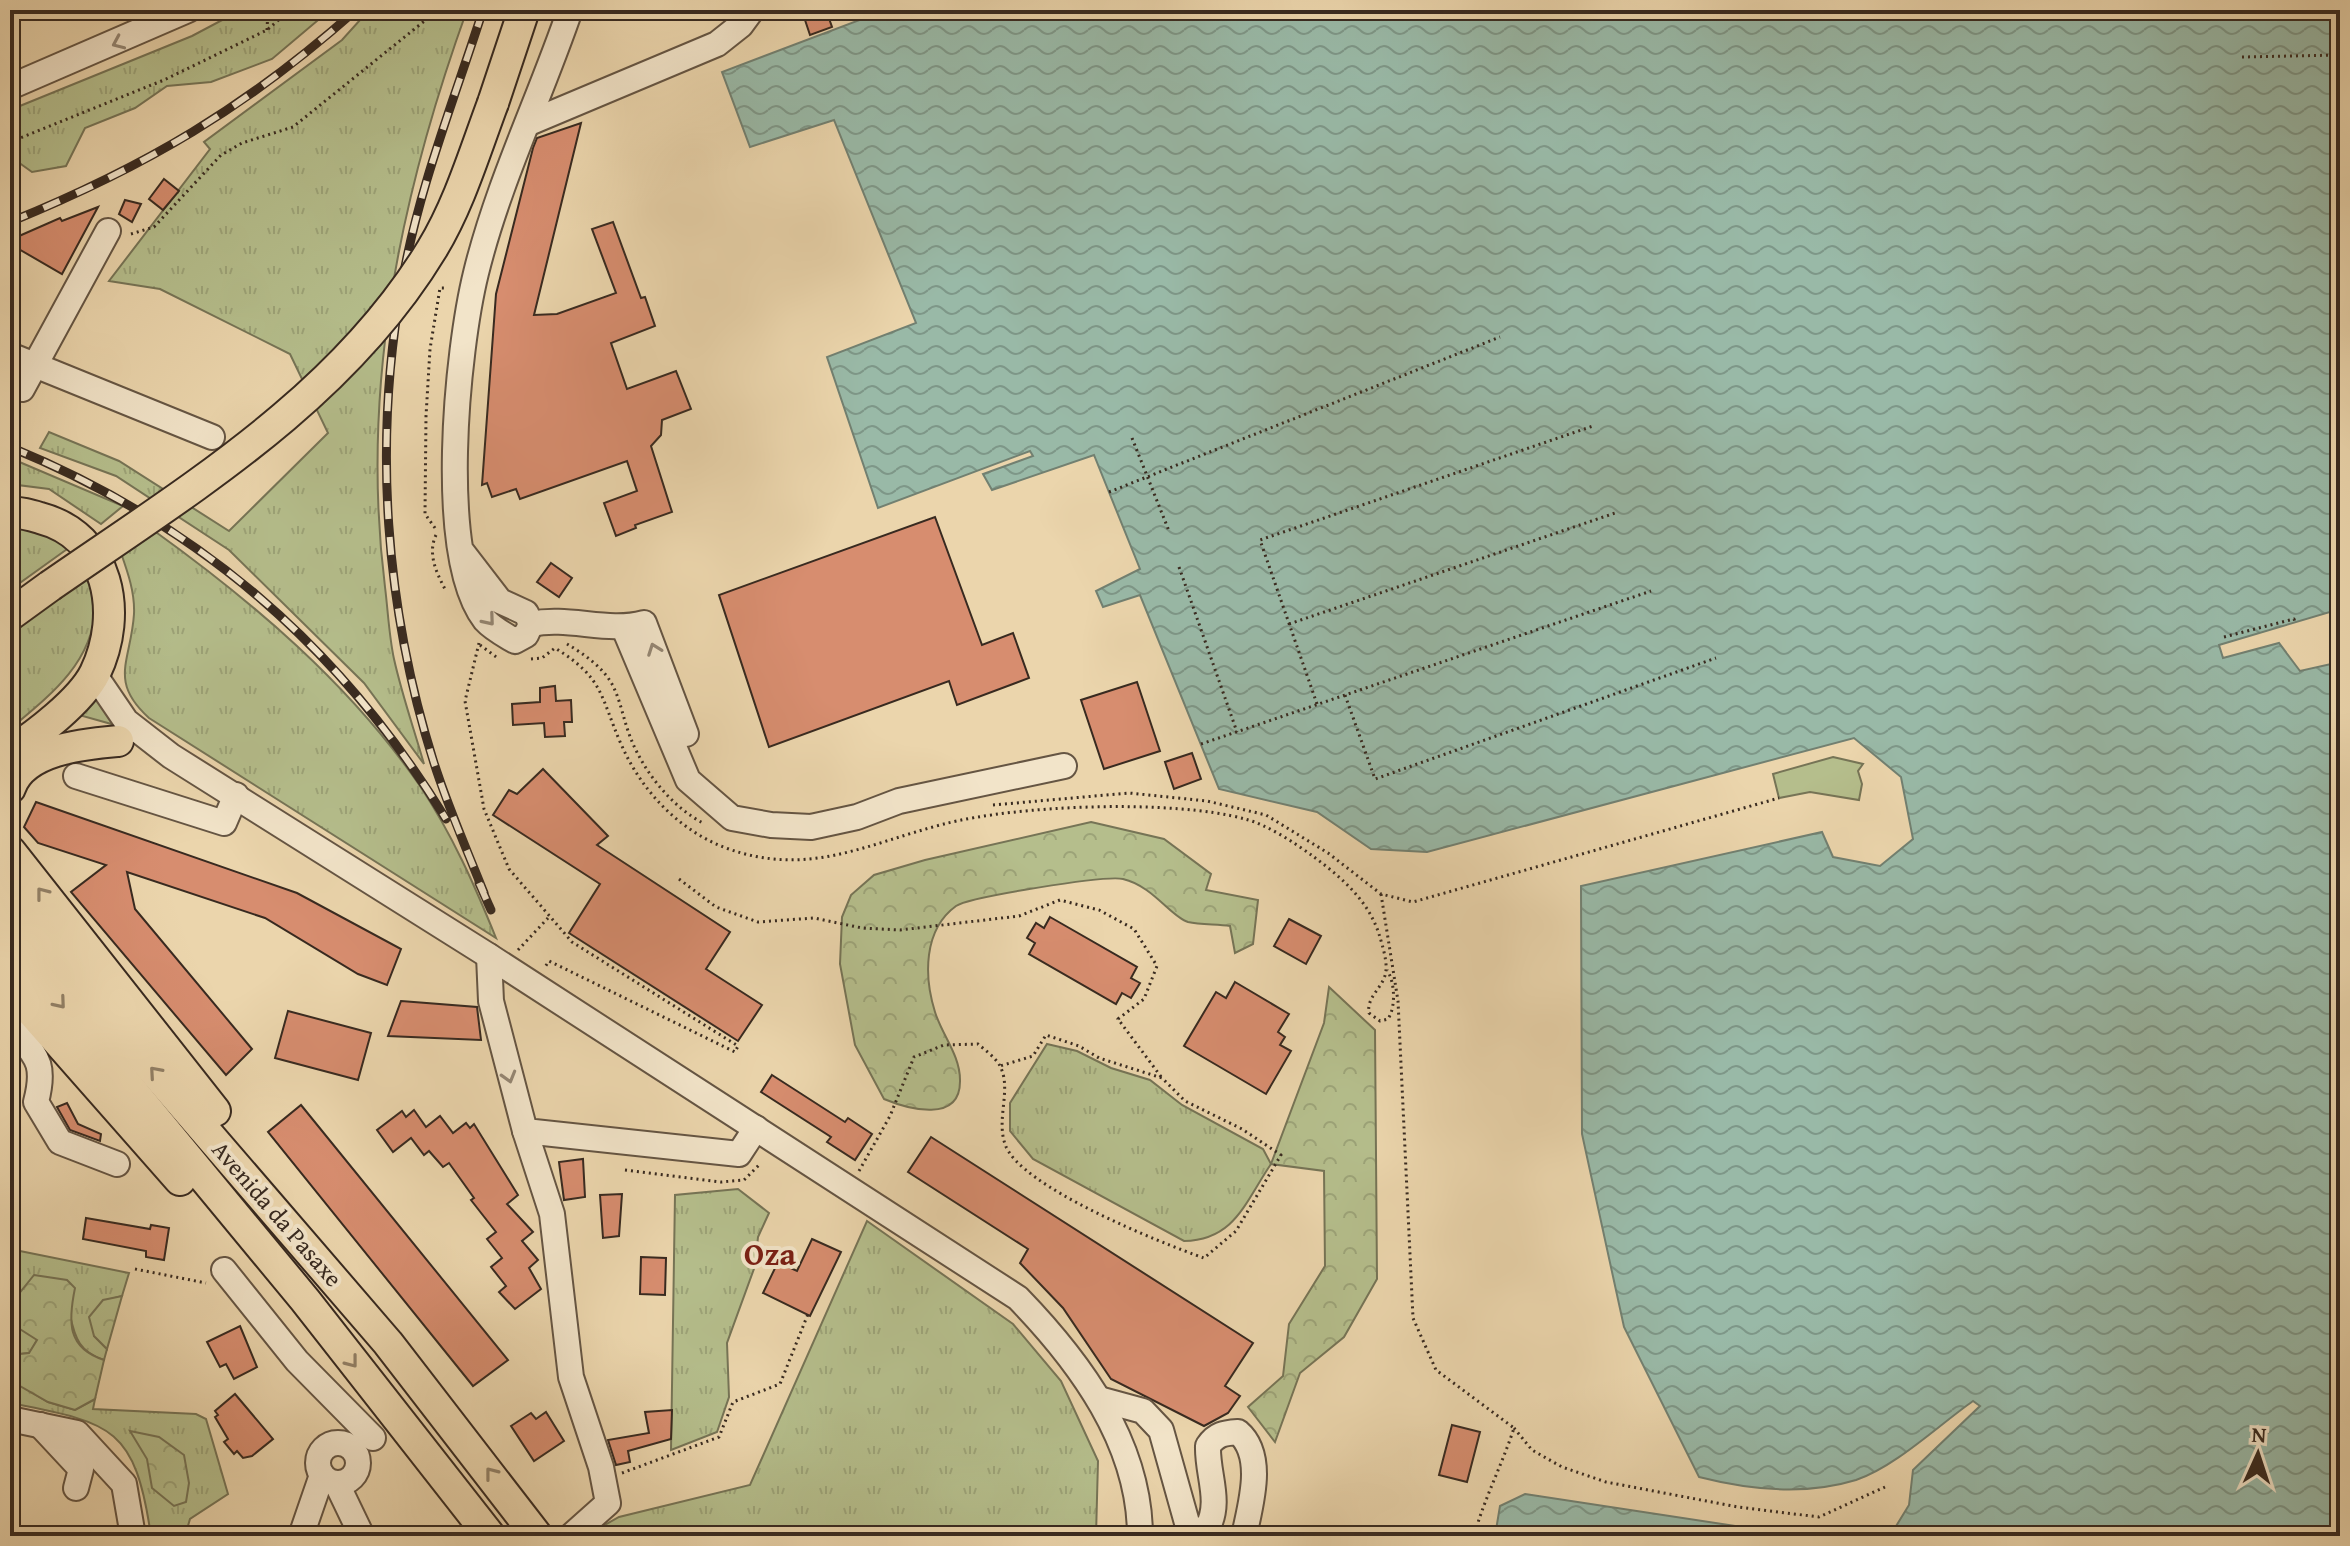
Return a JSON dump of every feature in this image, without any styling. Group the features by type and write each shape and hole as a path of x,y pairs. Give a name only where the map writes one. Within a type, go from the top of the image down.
{"main road":[{"path":"12,614 222,466 338,370 388,312 433,248 493,103 524,10"},
{"path":"10,513 58,523 79,537 98,557 109,595 107,636 94,674 45,729 10,752"},
{"path":"10,788 28,764 53,753 79,745 118,741"},
{"path":"12,851 222,1120 388,1343"},
{"name":"Avenida da Pasaxe","path":"10,898 84,990 388,1343 537,1536"},
{"name":"Avenida da Pasaxe","path":"10,943 305,1300 490,1536"},
{"path":"10,987 256,1267 305,1300"}],"street":[{"path":"10,87 188,10"},
{"path":"540,622 515,641 478,627 460,549 455,458 461,366 476,274 502,190 570,10"},
{"path":"529,123 717,44 741,25 752,10"},
{"path":"547,77 578,89 619,83"},
{"path":"22,389 108,231"},
{"path":"10,355 212,437"},
{"path":"460,549 500,601 540,622 624,628 688,780 732,818 771,825 811,827 857,817 899,801 1064,766"},
{"path":"94,674 126,721 171,756 501,956 756,1128 1018,1298 1063,1348 1099,1399 1127,1461 1136,1491 1140,1536"},
{"path":"45,729 118,741 171,756"},
{"path":"76,776 224,823 236,795"},
{"path":"501,956 491,1001 525,1131 552,1214 571,1377 608,1503 571,1536"},
{"path":"10,1024 37,1056 42,1078 36,1102 60,1142 117,1164"},
{"path":"525,1131 739,1154 756,1128"},
{"path":"224,1270 297,1361 369,1438"},
{"path":"369,1438 377,1394"},
{"path":"1099,1399 1143,1411 1161,1430 1189,1530 1207,1529 1213,1518 1215,1501 1208,1446 1214,1437 1225,1433 1238,1432 1246,1439 1253,1460 1252,1494 1244,1536"},
{"path":"10,1419 77,1433 124,1484 133,1536"},
{"path":"40,1425 81,1469 76,1488"},
{"path":"362,1536 318,1460 324,1449 335,1443 369,1438 425,1454"},
{"path":"301,1536 329,1479"}],"path":[{"path":"267,30 268,10"},
{"path":"10,142 164,80 267,30 290,10"},
{"path":"108,231 126,236 154,227 221,155 242,143 293,127 438,10"},
{"path":"2242,57 2340,55"},
{"path":"444,288 440,288 430,349 425,514 434,524 436,533 431,546 438,576 451,600"},
{"path":"1109,492 1500,337"},
{"path":"1317,704 1260,540 1593,426"},
{"path":"1132,438 1169,531"},
{"path":"1289,624 1618,512"},
{"path":"1179,567 1237,732"},
{"path":"1201,744 1651,591"},
{"path":"2224,637 2294,619 2295,622"},
{"path":"540,622 557,639 586,655 612,683 632,742 655,782 688,816 712,828"},
{"path":"478,627 479,644 465,701 484,809 509,869 548,918 572,942 738,1046 735,1052 549,961 540,974"},
{"path":"478,627 479,644"},
{"path":"479,644 503,661"},
{"path":"529,659 542,658 555,648 582,664 600,686 621,745 642,784 679,822 725,847 769,859 823,860 944,824 1019,812 1079,809 1190,812 1247,819 1302,848 1350,884 1379,932 1387,970 1393,976 1393,1012 1388,1019 1380,1021 1369,1013 1368,1006 1387,970"},
{"path":"1345,695 1375,779 1716,658"},
{"path":"991,805 1129,793 1237,808 1266,815 1328,853 1381,894 1413,902 1779,798"},
{"path":"679,879 716,907 758,922 814,918 862,928 900,930 1019,916 1060,900 1099,910 1134,929 1157,966 1144,999 1118,1019 1162,1078 1185,1101 1242,1129 1281,1155 1236,1231 1204,1258 1083,1205 1024,1172 1005,1146 1000,1113 1006,1097 1000,1066 978,1044 944,1045 914,1057 890,1116 858,1174"},
{"path":"1381,894 1393,976 1413,1318 1436,1370 1514,1428 1532,1450 1562,1467 1606,1482 1738,1507 1819,1517 1885,1487"},
{"path":"501,956 548,918"},
{"path":"1000,1066 1033,1056 1046,1035 1079,1046 1099,1058 1162,1078"},
{"path":"135,1269 239,1290"},
{"path":"603,1479 719,1437 733,1402 780,1384 808,1314"},
{"path":"1474,1536 1484,1499 1498,1475 1514,1428"}],"green space":[{"path":"241,10 330,10 272,59 211,82 167,86 135,108 85,128 66,166 32,172 18,162 10,163 10,110 192,36"},
{"path":"369,10 467,10 422,151 405,222 382,366 378,439 379,513 385,587 394,659 424,764 364,683 229,550 116,476 40,448 49,432 119,461 229,531 328,433 290,354 160,289 109,281 210,149 204,142 342,40"},
{"path":"10,458 123,506 101,524 49,489 10,484"},
{"path":"24,525 70,547 10,590 10,526"},
{"path":"153,530 263,616 363,713 432,804 462,860 496,938 149,718 136,705 125,681 134,606 121,553"},
{"path":"88,573 95,610 86,647 66,678 10,729 10,640 33,611"},
{"path":"96,693 115,725 79,715"},
{"path":"1833,757 1863,764 1858,771 1862,784 1859,800 1810,792 1779,798 1773,774"},
{"path":"1091,822 1164,839 1211,874 1206,890 1258,900 1253,944 1235,953 1230,926 1188,922 1143,888 1123,879 1038,888 985,897 956,906 937,928 928,969 935,1012 959,1071 958,1094 952,1103 931,1110 884,1099 855,1045 840,964 842,917 851,895 874,875 925,860"},
{"path":"1329,987 1375,1030 1377,1279 1344,1337 1300,1373 1275,1442 1248,1407 1283,1376 1289,1324 1325,1266 1324,1171 1271,1164 1324,1023"},
{"path":"1047,1044 1077,1051 1111,1068 1150,1080 1182,1105 1263,1149 1271,1164 1237,1216 1215,1234 1184,1241 1033,1159 1010,1131 1010,1103"},
{"path":"738,1189 769,1213 758,1237 755,1266 727,1343 729,1397 717,1432 671,1450 675,1195"},
{"path":"867,1221 1013,1324 1061,1381 1098,1461 1096,1536 585,1536 619,1517 750,1485"},
{"path":"10,1249 129,1273 122,1296 103,1301 94,1336 107,1349 104,1360 89,1353 80,1344 70,1315 37,1340 30,1353 10,1355"},
{"path":"34,1275 67,1280 75,1288 71,1312 73,1332 83,1348 104,1360 95,1399 75,1410 48,1402 18,1385 10,1384 10,1355 29,1353 37,1340 12,1324 14,1300"},
{"path":"122,1296 107,1349 94,1336 89,1317 103,1300"},
{"path":"10,1384 18,1384 48,1402 75,1410 95,1399 93,1409 196,1414 206,1419 228,1494 190,1519 185,1536 151,1536 137,1472 126,1451 113,1436 73,1417 10,1403"},
{"path":"130,1431 159,1437 184,1455 189,1483 186,1502 174,1506 152,1488 147,1459"}],"water":[{"path":"872,10 2340,10 2340,609 2219,645 2223,658 2279,643 2300,671 2340,662 2340,1536 1890,1536 1909,1505 1913,1470 1980,1406 1973,1401 1901,1456 1856,1480 1797,1490 1738,1485 1699,1477 1624,1327 1582,1134 1581,886 1822,832 1833,857 1880,866 1913,839 1901,777 1854,738 1427,852 1371,849 1317,812 1219,789 1140,595 1103,607 1096,591 1140,569 1094,455 992,490 983,474 1033,456 1030,451 878,508 827,357 916,323 834,120 750,147 722,72 865,18"},
{"path":"1525,1494 1801,1536 1495,1536 1500,1506"}],"building":[{"path":"826,10 832,27 810,35 804,17"},
{"path":"581,123 534,315 557,314 616,293 592,229 613,222 641,298 645,297 655,326 611,343 627,389 676,371 691,409 662,420 661,435 651,446 672,512 635,525 636,528 616,536 604,503 637,491 627,461 520,499 516,489 492,497 487,483 482,485 496,294 533,148 537,138"},
{"path":"164,179 179,191 163,210 149,199"},
{"path":"125,200 141,204 132,222 119,214"},
{"path":"98,207 62,274 10,244 10,240 60,218 62,221"},
{"path":"935,517 982,645 1013,633 1029,678 957,705 949,681 769,747 719,595"},
{"path":"551,563 572,578 559,597 537,582"},
{"path":"1137,682 1160,751 1104,769 1081,700"},
{"path":"555,686 556,701 571,700 572,722 564,722 565,736 545,737 544,723 513,725 512,704 540,702 540,688"},
{"path":"1192,753 1201,779 1174,789 1165,762"},
{"path":"543,769 608,836 597,845 730,932 706,969 762,1005 738,1041 569,933 600,884 493,815 509,790 517,794"},
{"path":"36,802 297,893 401,949 387,985 358,974 265,918 127,872 135,909 252,1049 226,1075 71,892 106,865 38,843 24,827"},
{"path":"1050,917 1137,967 1131,978 1140,983 1131,998 1122,993 1116,1004 1029,954 1035,943 1027,938 1036,923 1044,928"},
{"path":"1289,919 1321,936 1306,964 1274,946"},
{"path":"1235,982 1289,1014 1278,1032 1285,1037 1280,1045 1291,1051 1266,1094 1184,1046 1216,992 1226,998"},
{"path":"401,1001 477,1007 481,1040 388,1036"},
{"path":"288,1011 371,1033 358,1080 275,1058"},
{"path":"772,1075 845,1122 848,1118 872,1134 855,1160 827,1142 831,1137 761,1092"},
{"path":"67,1103 78,1124 101,1134 100,1141 70,1130 57,1107"},
{"path":"301,1105 508,1360 473,1386 268,1132"},
{"path":"414,1110 426,1127 440,1116 453,1133 466,1123 470,1128 474,1124 518,1195 507,1204 533,1232 522,1241 538,1260 529,1268 541,1289 515,1309 499,1292 506,1286 491,1267 502,1258 487,1239 496,1232 471,1200 474,1198 449,1163 443,1167 429,1151 424,1155 411,1138 393,1152 377,1130 402,1111 406,1117"},
{"path":"931,1137 1253,1343 1225,1386 1240,1396 1228,1413 1204,1426 1111,1379 1063,1308 1020,1263 1028,1249 908,1172"},
{"path":"583,1159 585,1197 564,1200 559,1162"},
{"path":"622,1194 619,1236 603,1238 600,1195"},
{"path":"86,1218 150,1229 151,1225 169,1228 164,1260 146,1257 146,1251 83,1239"},
{"path":"812,1239 841,1252 810,1316 763,1293 778,1262 797,1271"},
{"path":"641,1257 666,1258 665,1295 640,1294"},
{"path":"240,1326 257,1367 234,1379 226,1364 220,1367 207,1342"},
{"path":"235,1394 273,1439 252,1456 243,1458 237,1451 234,1454 224,1442 228,1439 215,1417 218,1415 215,1411"},
{"path":"672,1410 671,1439 628,1451 630,1462 616,1465 608,1440 649,1433 645,1412"},
{"path":"546,1412 564,1441 534,1461 511,1426 531,1413 536,1419"},
{"path":"1452,1425 1480,1432 1467,1482 1439,1475"}],"railway":[{"path":"10,222 106,179 193,132 275,76 356,10"},
{"path":"483,10 427,179 409,248 393,343 386,464 395,585 417,704 439,779 484,893"},
{"path":"10,447 78,478 143,513 203,553 259,597 311,646 360,699 405,757 446,819"},
{"path":"479,883 491,910"}],"district":[{"name":"Oza","path":"770,1254"}]}
